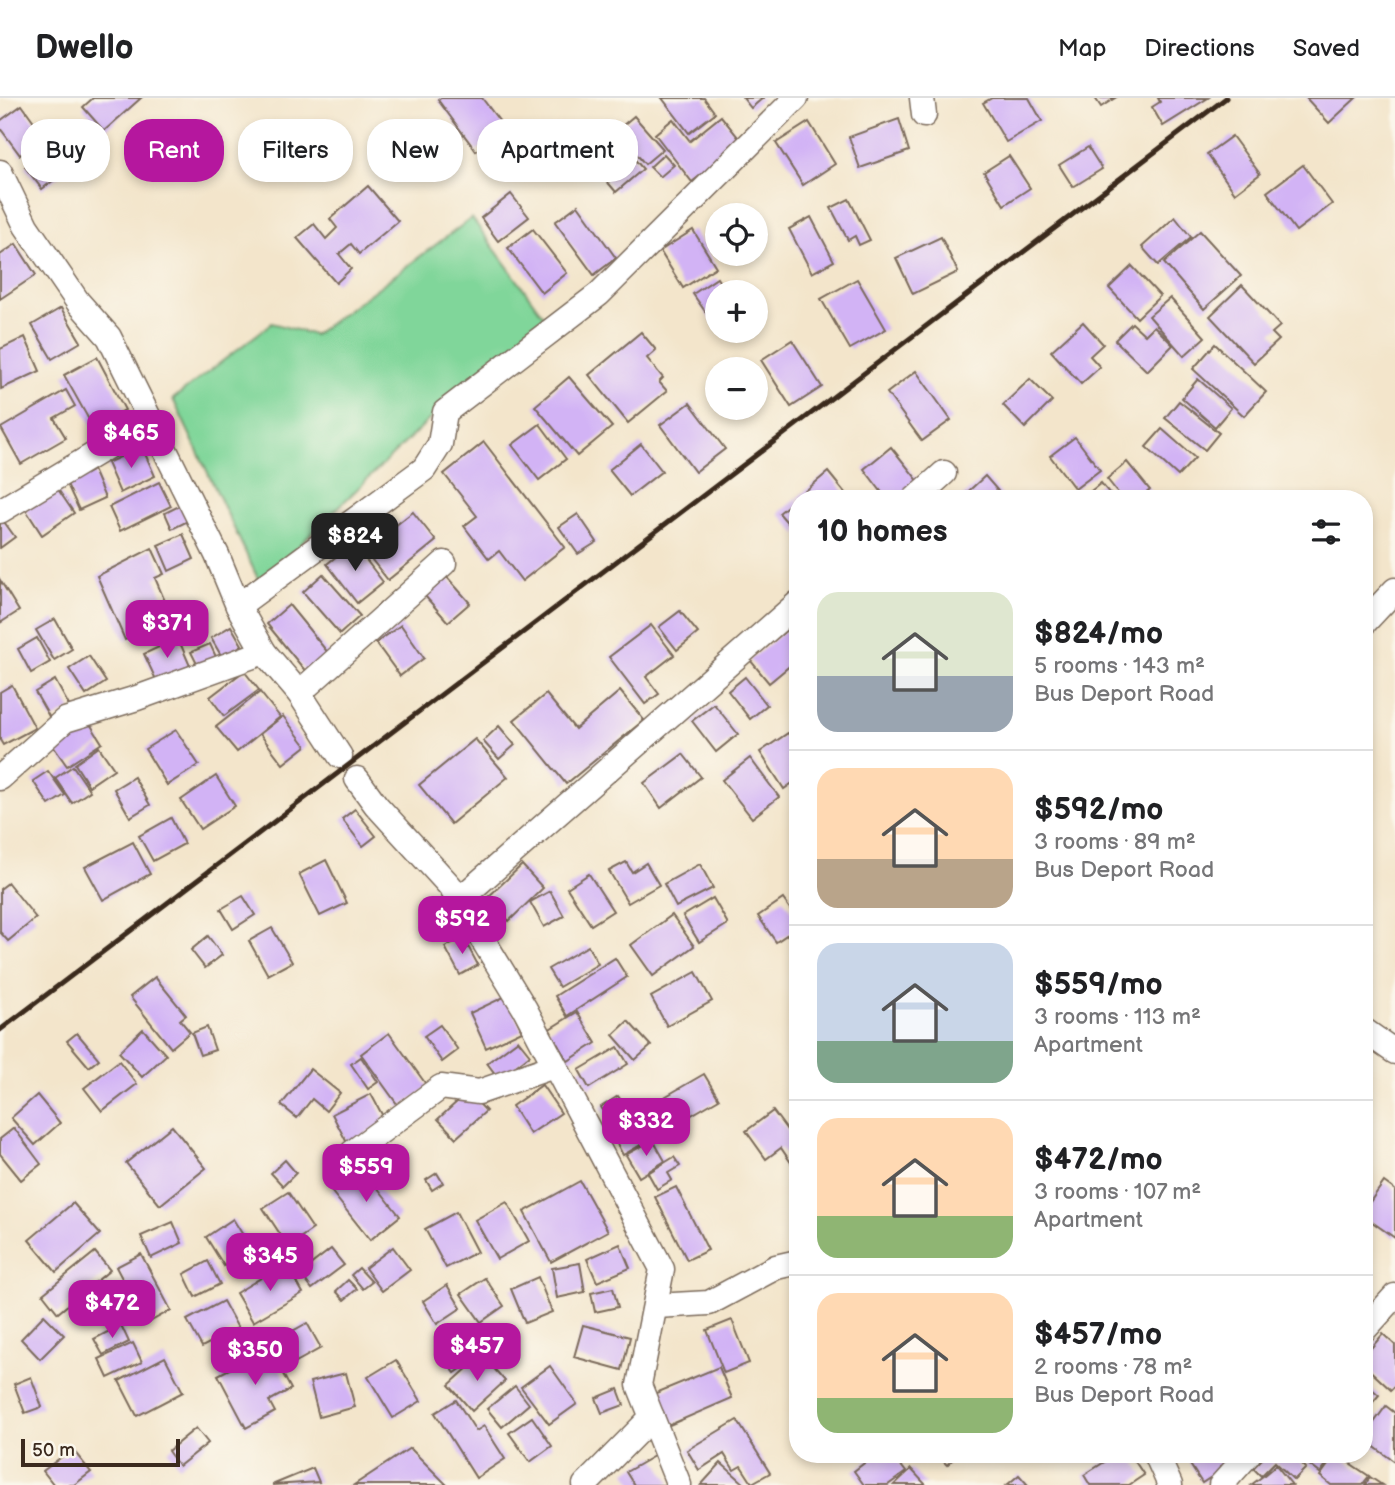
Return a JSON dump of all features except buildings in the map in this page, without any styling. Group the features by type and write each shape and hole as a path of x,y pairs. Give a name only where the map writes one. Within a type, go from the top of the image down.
{"street":[{"path":"238,606 424,469 440,444 445,412 599,294 796,98"},
{"path":"0,172 26,226 78,302 109,337 217,555 238,606 264,652 299,693 340,756"},
{"path":"0,511 150,421"},
{"path":"925,490 944,472"},
{"path":"299,693 443,562"},
{"path":"1373,613 1395,590"},
{"path":"459,900 789,611"},
{"path":"0,778 65,720 137,698 264,652"},
{"path":"357,779 376,805 450,886 459,900 525,1009 662,1269 639,1384 679,1485"},
{"path":"1373,1037 1395,1052"},
{"path":"353,1152 441,1087 479,1092 554,1066"},
{"path":"656,1306 709,1303 776,1267 789,1264"},
{"path":"1373,1320 1395,1296"},
{"path":"585,1485 652,1417"},
{"path":"1160,1463 1170,1485"},
{"path":"1221,1485 1241,1463"}],"green space":[{"path":"472,218 548,322 439,410 260,583 173,399 272,323 314,335"}],"railway":[{"path":"0,1030 1226,98"}]}
